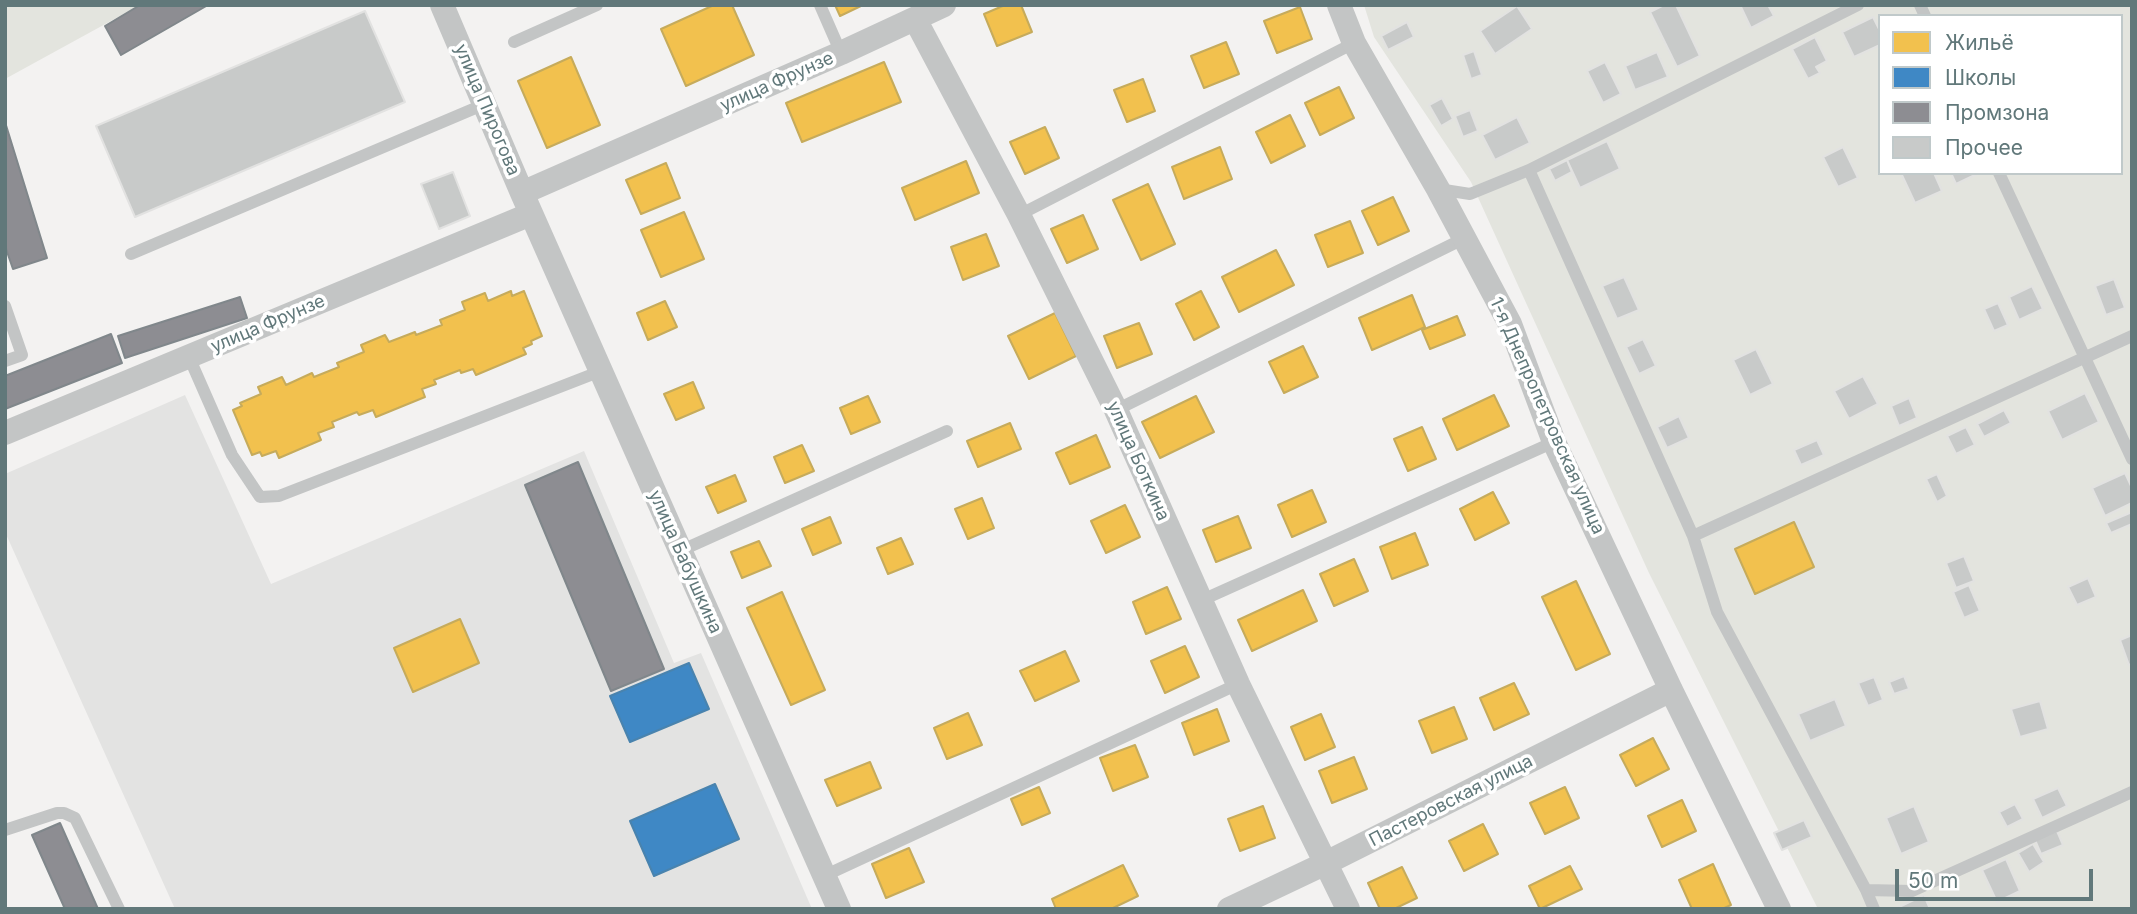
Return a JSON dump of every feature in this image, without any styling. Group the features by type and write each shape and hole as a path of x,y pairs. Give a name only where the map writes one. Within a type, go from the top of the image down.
{"street":[{"name":"улица Пирогова","path":"442,5 527,204"},
{"path":"915,19 944,5"},
{"name":"1-я Днепропетровская улица","path":"1339,5 1354,43 1510,324 1554,442 1671,690 1779,909"},
{"name":"улица Фрунзе","path":"5,433 189,357 527,204 915,19"},
{"name":"улица Боткина","path":"915,19 1019,215 1116,410 1238,684 1348,909"},
{"name":"улица Бабушкина","path":"527,204 839,909"},
{"name":"Пастеровская улица","path":"1228,909 1324,864 1671,690"}],"lane":[{"path":"514,43 597,5"},
{"path":"820,5 841,53"},
{"path":"1437,189 1470,194 1529,170 1858,5"},
{"path":"1019,215 1354,43"},
{"path":"131,254 485,104"},
{"path":"1529,170 1693,536 1717,612 1874,909"},
{"path":"2000,175 2132,459"},
{"path":"1116,410 1463,239"},
{"path":"5,306 22,355 5,361"},
{"path":"1693,536 2132,336"},
{"path":"189,357 232,455 260,497 279,496 601,370"},
{"path":"680,551 947,431"},
{"path":"1200,601 1554,442"},
{"path":"826,876 1238,684"},
{"path":"1866,890 1912,891 2132,792"},
{"path":"5,830 57,813 75,818 119,909"}],"shaded area":[{"path":"5,5 140,5 5,79"},
{"path":"1364,5 2132,5 2132,909 1818,909 1649,573 1471,182 1374,37"},
{"path":"185,395 271,584 584,451 674,663 701,653 812,909 175,909 5,532 5,474"}],"building: Жильё":[{"path":"714,5 732,5 754,55 686,86 661,29"},
{"path":"835,5 863,5 840,16"},
{"path":"1005,5 1021,5 1032,32 997,46 984,14"},
{"path":"1300,7 1312,39 1277,53 1264,21"},
{"path":"1226,42 1239,74 1204,88 1191,56"},
{"path":"571,57 600,125 547,148 518,81"},
{"path":"884,62 901,102 802,142 786,103"},
{"path":"1143,79 1155,111 1127,122 1114,90"},
{"path":"1339,87 1354,118 1320,135 1305,103"},
{"path":"1290,115 1305,146 1271,163 1256,132"},
{"path":"1045,127 1059,158 1025,174 1010,142"},
{"path":"1220,147 1232,179 1184,199 1172,167"},
{"path":"966,161 979,193 915,220 902,188"},
{"path":"666,163 680,198 641,214 626,180"},
{"path":"1148,184 1175,244 1141,260 1113,200"},
{"path":"1393,197 1409,231 1378,245 1362,211"},
{"path":"684,212 704,259 661,277 641,230"},
{"path":"1083,215 1098,249 1067,263 1051,229"},
{"path":"1350,221 1363,253 1328,267 1315,235"},
{"path":"986,234 999,266 963,280 951,247"},
{"path":"1276,250 1294,285 1239,312 1222,277"},
{"path":"511,291 512,296 524,291 542,336 523,348 526,354 476,375 473,369 461,373 460,370 434,380 436,384 422,389 425,397 376,417 373,410 359,415 357,412 332,422 334,427 318,433 321,440 279,458 276,451 262,456 260,452 252,455 233,410 242,406 240,403 261,394 258,387 282,377 286,385 312,373 314,377 339,367 337,363 364,352 361,345 385,335 389,342 415,332 416,335 442,325 440,320 465,310 462,302 485,293 488,301"},
{"path":"1201,291 1219,327 1194,340 1176,304"},
{"path":"1412,295 1425,327 1372,350 1359,318"},
{"path":"665,301 677,327 648,340 637,313"},
{"path":"1055,313 1076,356 1029,379 1008,336"},
{"path":"1457,316 1465,335 1430,349 1422,330"},
{"path":"1139,323 1152,354 1117,368 1104,336"},
{"path":"1303,346 1318,377 1284,393 1269,362"},
{"path":"693,382 704,408 676,420 664,394"},
{"path":"1494,395 1509,426 1457,450 1443,419"},
{"path":"868,396 880,422 851,434 840,408"},
{"path":"1196,396 1214,432 1160,458 1142,422"},
{"path":"1010,423 1021,449 978,467 967,441"},
{"path":"1422,427 1436,459 1408,471 1394,439"},
{"path":"1096,435 1110,467 1070,484 1056,453"},
{"path":"802,445 814,471 785,483 774,457"},
{"path":"735,475 746,501 718,513 706,487"},
{"path":"1312,490 1326,522 1292,537 1278,505"},
{"path":"1493,492 1509,523 1475,540 1460,509"},
{"path":"982,498 994,528 968,539 955,509"},
{"path":"1125,505 1140,537 1106,553 1091,521"},
{"path":"1238,516 1251,548 1216,562 1203,530"},
{"path":"830,517 841,543 813,555 802,529"},
{"path":"1794,522 1814,567 1755,594 1735,549"},
{"path":"1415,533 1428,565 1392,579 1380,547"},
{"path":"901,538 913,564 888,574 877,548"},
{"path":"759,541 771,566 742,578 731,552"},
{"path":"1354,559 1368,591 1334,606 1320,574"},
{"path":"1576,581 1610,654 1576,670 1542,597"},
{"path":"1167,587 1181,619 1146,634 1133,602"},
{"path":"1303,590 1317,621 1252,651 1238,620"},
{"path":"782,592 825,690 791,705 747,608"},
{"path":"460,619 479,663 413,692 394,648"},
{"path":"1185,646 1199,677 1165,693 1151,661"},
{"path":"1065,651 1079,681 1035,701 1020,671"},
{"path":"1514,683 1529,714 1494,730 1480,698"},
{"path":"1454,707 1467,739 1432,753 1419,721"},
{"path":"1217,709 1229,741 1194,755 1182,723"},
{"path":"968,713 982,745 947,759 934,728"},
{"path":"1321,714 1335,747 1305,760 1291,727"},
{"path":"1653,738 1669,769 1636,786 1620,755"},
{"path":"1135,745 1148,777 1113,791 1100,758"},
{"path":"1354,757 1367,789 1332,803 1319,771"},
{"path":"870,762 881,788 837,806 825,780"},
{"path":"1039,787 1050,813 1022,825 1011,799"},
{"path":"1565,787 1579,818 1545,834 1530,803"},
{"path":"1682,800 1696,831 1662,847 1648,816"},
{"path":"1263,806 1275,838 1240,851 1228,819"},
{"path":"1483,824 1498,854 1464,871 1449,841"},
{"path":"909,848 924,882 886,898 872,864"},
{"path":"1713,864 1731,905 1722,909 1692,909 1679,880"},
{"path":"1123,865 1138,896 1111,909 1056,909 1052,899"},
{"path":"1570,866 1582,889 1540,909 1529,886"},
{"path":"1402,867 1417,898 1394,909 1380,909 1368,883"}],"building: Школы":[{"path":"689,663 709,709 630,742 610,696"},
{"path":"715,784 739,839 654,876 630,821"}],"building: Промзона":[{"path":"140,5 208,5 121,55 105,26"},
{"path":"5,122 47,258 13,269 5,246"},
{"path":"240,297 247,318 125,358 118,336"},
{"path":"111,334 122,363 5,409 5,376"},
{"path":"578,462 664,669 611,691 525,485"},
{"path":"60,823 98,909 65,909 32,835"}],"building: Прочее":[{"path":"1664,5 1676,5 1700,56 1677,67 1650,12"},
{"path":"1768,5 1774,16 1751,28 1741,7"},
{"path":"1517,6 1532,29 1495,54 1480,31"},
{"path":"365,11 405,102 135,217 96,126"},
{"path":"1873,17 1878,27 1878,46 1854,57 1842,32"},
{"path":"1407,22 1414,37 1388,50 1381,36"},
{"path":"1815,37 1827,61 1816,67 1820,73 1808,79 1792,49"},
{"path":"1474,51 1482,75 1471,79 1463,55"},
{"path":"1657,52 1668,77 1635,90 1625,66"},
{"path":"1605,62 1621,94 1603,103 1587,71"},
{"path":"1442,98 1453,119 1441,126 1429,105"},
{"path":"1470,110 1478,131 1463,137 1455,116"},
{"path":"1517,117 1530,143 1495,160 1482,135"},
{"path":"1607,141 1620,169 1580,188 1567,160"},
{"path":"1843,147 1858,178 1838,187 1823,157"},
{"path":"1567,160 1572,172 1555,181 1549,169"},
{"path":"453,172 470,216 439,229 421,184"},
{"path":"1902,175 1935,175 1942,191 1915,203"},
{"path":"1952,175 1975,175 1956,184"},
{"path":"1624,277 1639,310 1617,319 1602,286"},
{"path":"2114,279 2125,308 2106,315 2095,286"},
{"path":"2032,286 2043,309 2019,320 2009,297"},
{"path":"1998,303 2008,325 1994,331 1984,309"},
{"path":"1643,339 1656,366 1639,374 1626,347"},
{"path":"1756,349 1773,384 1750,395 1733,360"},
{"path":"1863,376 1878,404 1849,419 1834,391"},
{"path":"2085,393 2099,422 2062,440 2048,411"},
{"path":"1909,398 1917,418 1899,426 1891,406"},
{"path":"2004,410 2011,423 1984,437 1977,424"},
{"path":"1679,416 1689,438 1667,448 1657,427"},
{"path":"1966,427 1975,445 1956,454 1947,436"},
{"path":"1817,440 1824,455 1801,465 1794,450"},
{"path":"2125,473 2132,488 2132,503 2105,516 2092,488"},
{"path":"1937,474 1947,496 1937,502 1926,479"},
{"path":"2132,512 2132,524 2111,533 2106,523"},
{"path":"1964,556 1974,581 1956,588 1946,563"},
{"path":"2088,578 2096,597 2077,605 2068,587"},
{"path":"1969,585 1980,611 1964,618 1953,592"},
{"path":"2132,635 2132,664 2129,665 2120,640"},
{"path":"1904,676 1909,689 1894,694 1889,682"},
{"path":"1874,677 1883,700 1868,706 1858,683"},
{"path":"1835,699 1846,726 1810,741 1798,714"},
{"path":"2040,701 2048,729 2020,737 2011,709"},
{"path":"2058,788 2067,806 2042,818 2033,799"},
{"path":"2015,804 2023,819 2007,827 1999,812"},
{"path":"1914,806 1929,842 1901,854 1886,818"},
{"path":"1804,820 1812,837 1782,850 1774,833"},
{"path":"2057,831 2063,845 2041,854 2035,840"},
{"path":"2033,844 2044,862 2029,872 2018,853"},
{"path":"2006,859 2020,891 1997,902 1982,870"},
{"path":"1924,895 1930,909 1895,909"}]}
